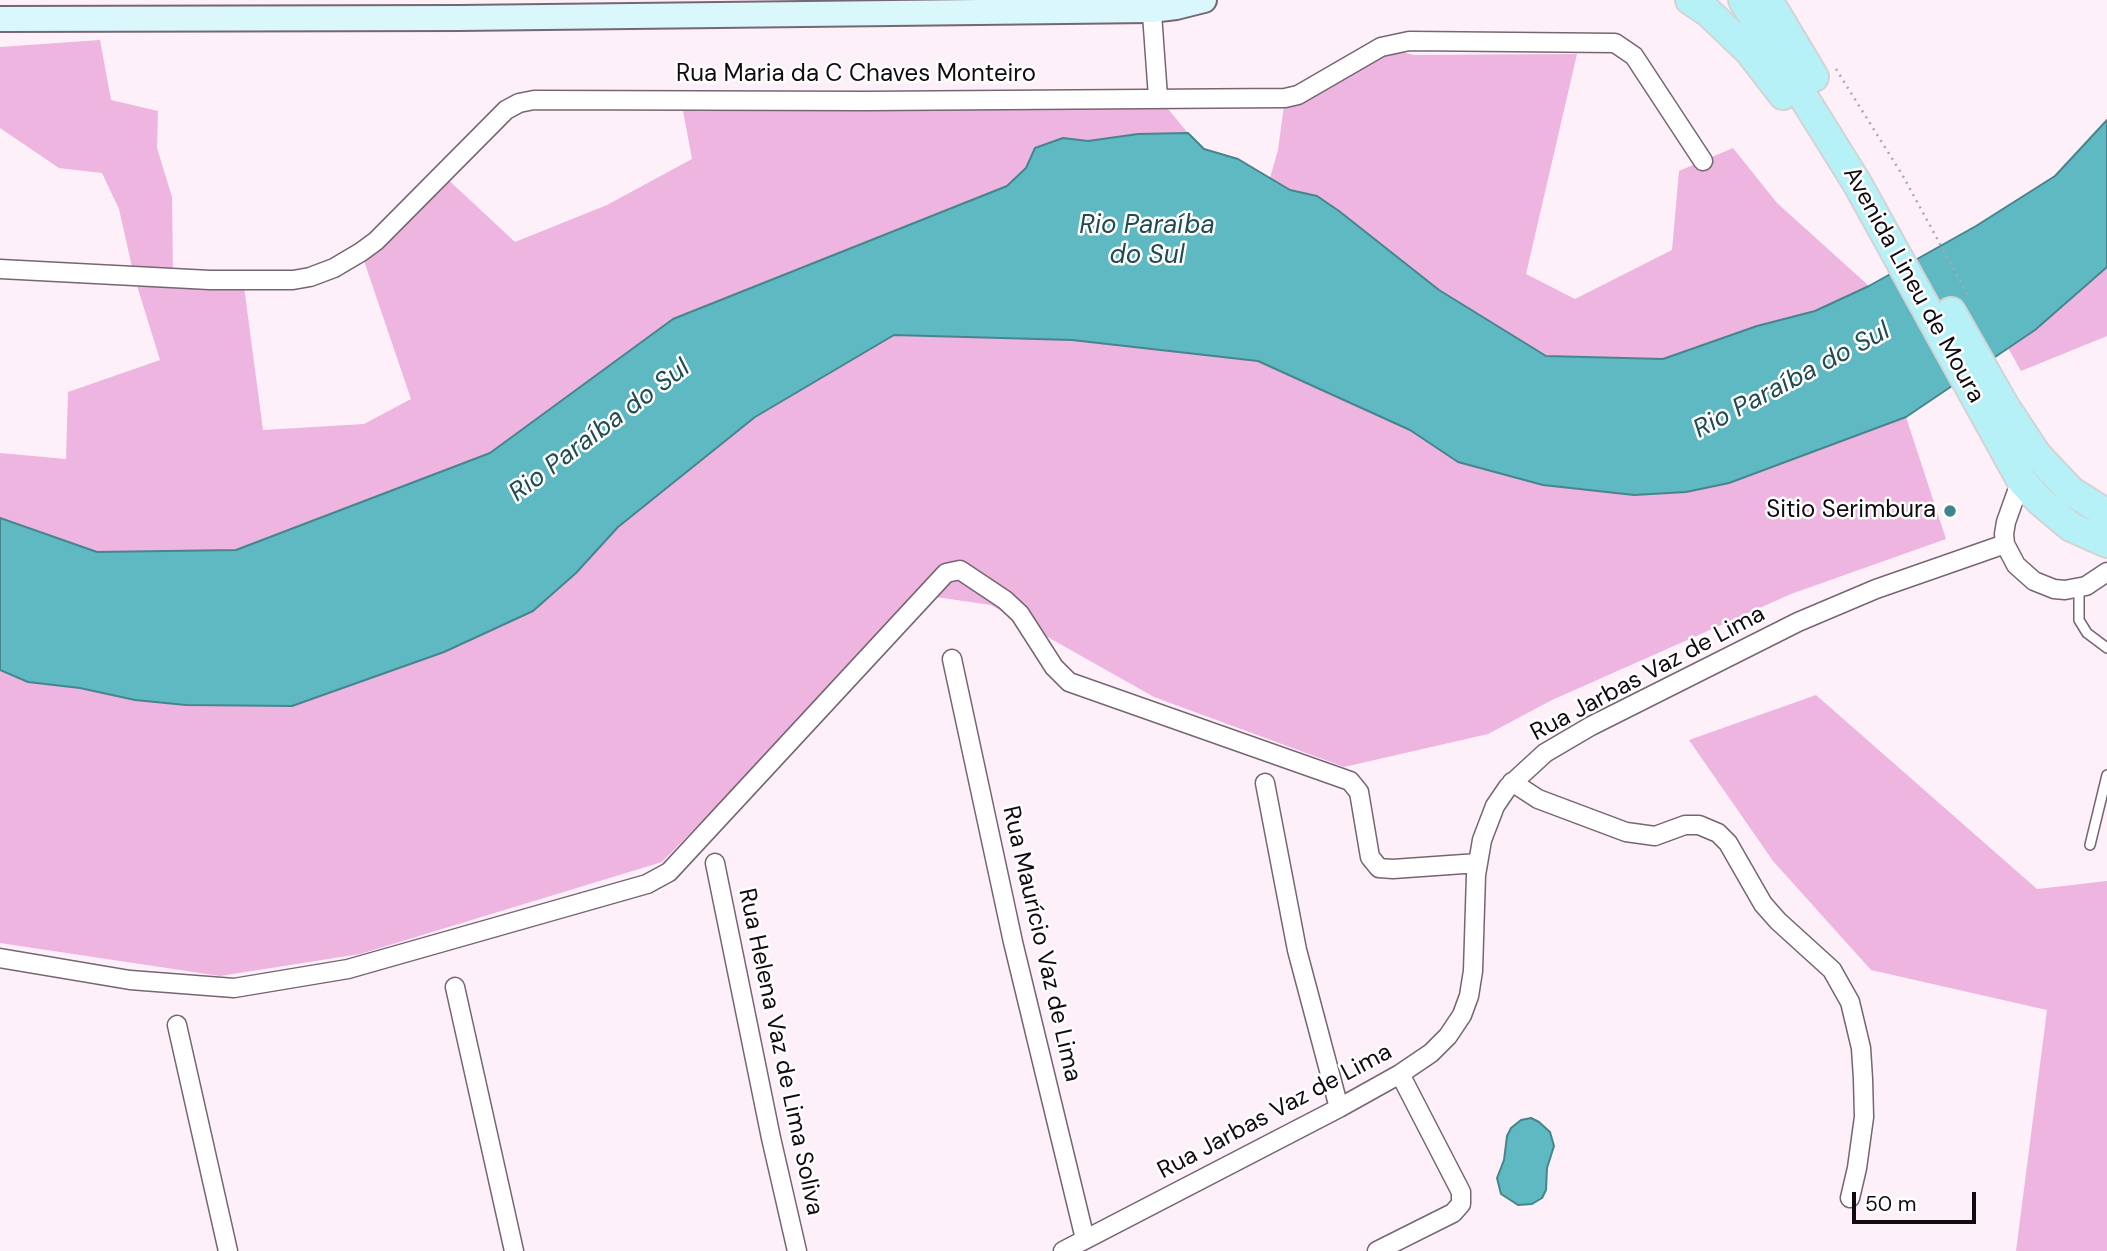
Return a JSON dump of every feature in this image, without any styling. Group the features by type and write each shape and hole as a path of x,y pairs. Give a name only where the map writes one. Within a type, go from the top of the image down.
{"main road":[{"path":"1690,0 1708,12 1749,51 1769,74 1840,172 1857,183"},
{"name":"Avenida Lineu de Moura","path":"1743,0 1857,183 1887,194"},
{"name":"Avenida Lineu de Moura","path":"1768,0 1887,194 1996,412 2021,480 2040,501 2071,527 2107,544"},
{"path":"1788,0 1791,24 1788,35"},
{"name":"Avenida Lineu de Moura","path":"1996,412 2022,435 2055,475 2080,497 2107,514"}],"street":[{"path":"0,19 487,17 1151,5 1176,7 1204,0"},
{"path":"1151,5 1158,97"},
{"name":"Rua Maria da C Chaves Monteiro","path":"0,269 210,280 293,280 310,277 334,268 369,246 506,110 519,103 534,100 1286,98 1298,95 1381,47 1409,41 1615,43 1634,56 1703,161"},
{"path":"2021,480 2006,522 2005,544 2016,565 2034,581 2054,589 2079,588 2098,580 2107,572"},
{"name":"Rua Jarbas Vaz de Lima","path":"1063,1251 1400,1074 1431,1053 1448,1036 1462,1015 1469,996 1473,971 1478,863 1482,840 1495,806 1512,782 1564,741 1798,622 1876,589 2005,544"},
{"path":"0,958 130,980 234,988 348,969 647,884 669,872 946,573 960,570 1006,600 1020,614 1054,667 1069,682 1350,781 1359,792 1370,857 1379,868 1478,863"},
{"name":"Rua Maurício Vaz de Lima","path":"952,659 1013,942 1085,1240"},
{"path":"1512,782 1538,799 1626,832 1655,836 1685,825 1699,825 1718,833 1728,843 1763,904 1832,970 1850,1002 1861,1048 1864,1118 1850,1198"},
{"path":"1265,783 1297,950 1339,1108"},
{"name":"Rua Helena Vaz de Lima Soliva","path":"715,863 797,1251"},
{"path":"455,987 514,1251"},
{"path":"177,1025 228,1251"},
{"path":"1377,1251 1452,1213 1461,1204 1461,1192 1400,1074"}],"lane":[{"path":"2079,588 2079,620 2087,633 2107,648"},
{"path":"2090,845 2107,775"}],"path":[{"path":"1836,69 1887,194 1976,310"}],"shaded area":[{"path":"100,40 111,100 158,111 157,148 172,197 173,277 243,279 263,430 364,424 411,399 361,252 442,174 515,242 607,205 692,159 681,100 1158,97 1188,133 1138,134 1088,141 1063,138 1035,148 1026,168 1007,186 673,319 490,453 236,550 97,552 0,518 0,453 66,459 68,392 160,360 134,276 119,209 102,173 59,168 0,128 0,47"},
{"path":"1381,47 1414,55 1577,54 1526,274 1575,299 1672,250 1679,171 1733,148 1777,203 1869,286 1815,311 1757,326 1663,359 1546,356 1439,290 1317,196 1290,190 1270,178 1278,150 1285,98"},
{"path":"2107,267 2107,336 2021,371 2008,348 2035,330"},
{"path":"894,335 1072,340 1259,361 1410,430 1458,462 1634,495 1686,492 1729,483 1906,417 1946,539 1791,594 1552,700 1488,734 1344,767 1154,697 991,605 922,595 662,862 360,954 220,976 0,943 0,670 28,682 292,706 444,652 533,611 576,573 618,527 755,417"},
{"path":"1816,695 2037,889 2107,881 2107,1251 2016,1251 2047,1010 1871,970 1773,861 1689,740"}],"water":[{"name":"Rio Paraíba do Sul","path":"2107,120 2107,267 2035,330 1906,417 1729,483 1686,492 1634,495 1543,485 1458,462 1410,430 1258,361 1072,340 894,335 755,417 618,527 576,573 533,611 444,652 292,706 186,705 135,700 80,688 28,682 0,670 0,518 97,552 236,550 490,453 673,319 1007,186 1026,168 1035,148 1063,138 1088,141 1138,134 1188,133 1204,149 1238,159 1290,190 1317,196 1439,290 1546,356 1663,359 1757,326 1815,311 1869,286 1976,226 2055,176"},
{"path":"1531,1118 1550,1132 1554,1146 1542,1198 1532,1204 1518,1205 1501,1194 1497,1178 1511,1128 1521,1120"}],"place":[{"name":"Sitio Serimbura","path":"1950,511"}]}
